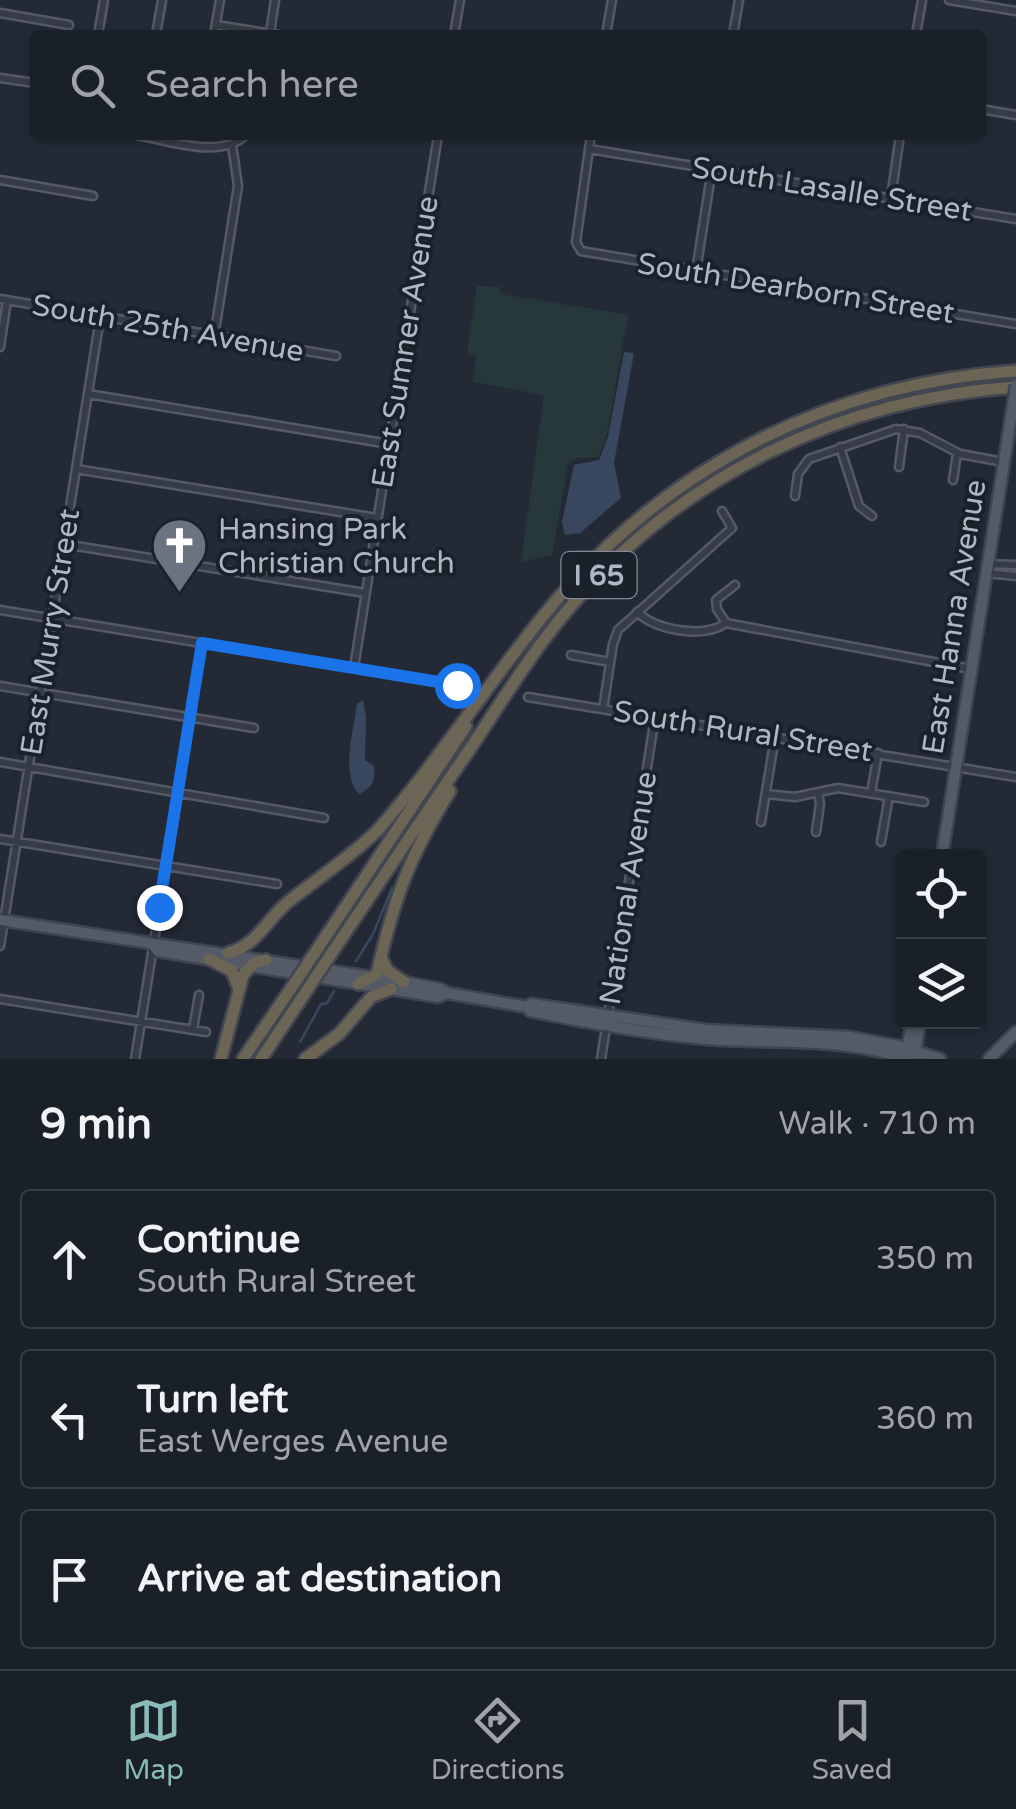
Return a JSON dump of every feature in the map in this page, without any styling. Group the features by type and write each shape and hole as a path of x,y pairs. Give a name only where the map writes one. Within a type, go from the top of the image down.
{"highway":[{"name":"I 65","path":"243,1059 512,656 561,595 616,539 674,492 736,452 798,421 871,394 944,379 1016,372"},
{"name":"I 65","path":"261,1059 525,668 578,598 626,548 680,504 744,463 810,432 883,407 1016,386"},
{"path":"228,953 248,946 284,905 377,831 512,656"},
{"path":"356,1012 363,981 380,957 394,900 418,846 525,668"},
{"path":"221,1059 242,978 258,963 264,929"},
{"path":"380,957 387,970 404,982"},
{"path":"209,959 232,971 238,980 239,994"},
{"path":"305,1059 335,1038 376,993 391,989"}],"main road":[{"name":"East Hanna Avenue","path":"943,849 1016,386"},
{"path":"2,920 228,953 258,963"},
{"path":"153,945 158,951 258,963 686,1037 830,1034 909,1056 940,1059"},
{"path":"363,981 404,982 440,988 446,994"},
{"path":"909,1056 911,1029"},
{"path":"909,1056 918,1029"},
{"path":"989,1059 1016,1032"}],"street":[{"path":"99,30 104,0"},
{"path":"157,30 162,0"},
{"path":"215,30 220,0"},
{"path":"270,30 275,0"},
{"path":"455,30 460,0"},
{"path":"607,30 612,0"},
{"path":"735,30 739,0"},
{"path":"917,30 922,0"},
{"path":"948,0 1016,11"},
{"path":"0,14 68,26"},
{"path":"216,25 245,30"},
{"path":"0,78 30,82"},
{"path":"986,110 1016,115"},
{"path":"166,140 214,148 238,140"},
{"name":"East Sumner Avenue","path":"354,668 437,140"},
{"path":"589,149 591,140"},
{"path":"890,198 899,140"},
{"path":"214,336 238,186 232,144"},
{"name":"South Lasalle Street","path":"589,149 1016,219"},
{"name":"South Dearborn Street","path":"589,149 577,248 587,254 1016,324"},
{"path":"696,271 712,169"},
{"path":"0,180 94,196"},
{"path":"0,346 4,300"},
{"name":"South 25th Avenue","path":"4,300 336,356"},
{"name":"East Murry Street","path":"0,946 100,318"},
{"path":"88,394 389,444"},
{"path":"796,496 796,478 805,462 904,428 957,453 1004,462"},
{"path":"898,466 904,428"},
{"path":"840,447 859,506 872,516"},
{"path":"953,480 957,453"},
{"path":"76,469 378,518"},
{"path":"603,709 618,630 732,528 722,511"},
{"path":"64,544 365,593"},
{"path":"987,568 1016,566"},
{"path":"987,568 1016,576"},
{"path":"726,624 716,600 736,585"},
{"path":"0,610 457,685"},
{"path":"636,612 650,623 689,630 717,629 726,624 971,668"},
{"path":"134,1059 202,643"},
{"path":"571,655 610,662"},
{"path":"0,686 254,728"},
{"name":"South Rural Street","path":"528,697 1016,777"},
{"name":"National Avenue","path":"602,1059 655,717"},
{"path":"761,822 775,736"},
{"path":"872,794 878,754"},
{"path":"0,762 324,818"},
{"path":"766,794 794,797 838,788 924,802"},
{"path":"816,832 818,792"},
{"path":"881,842 889,796"},
{"path":"0,838 277,884"},
{"path":"193,1029 199,995"},
{"path":"0,1000 206,1032"}],"shaded area":[{"path":"477,286 500,287 500,294 628,315 608,429 599,457 576,458 568,465 552,555 521,562 544,395 473,382 476,357 467,352"}],"water":[{"path":"624,352 634,353 614,463 621,498 580,533 565,535 562,522 574,465 599,460 608,437"},
{"path":"363,700 365,760 374,766 374,776 370,786 359,794 349,763 357,704"}],"waterway":[{"path":"356,961 373,934 392,888"},
{"path":"300,1042 321,1004 327,1003 334,991"}],"place":[{"name":"Hansing Park Christian Church","path":"179,595"}],"route":[{"path":"159,907 202,643 457,685"}]}
